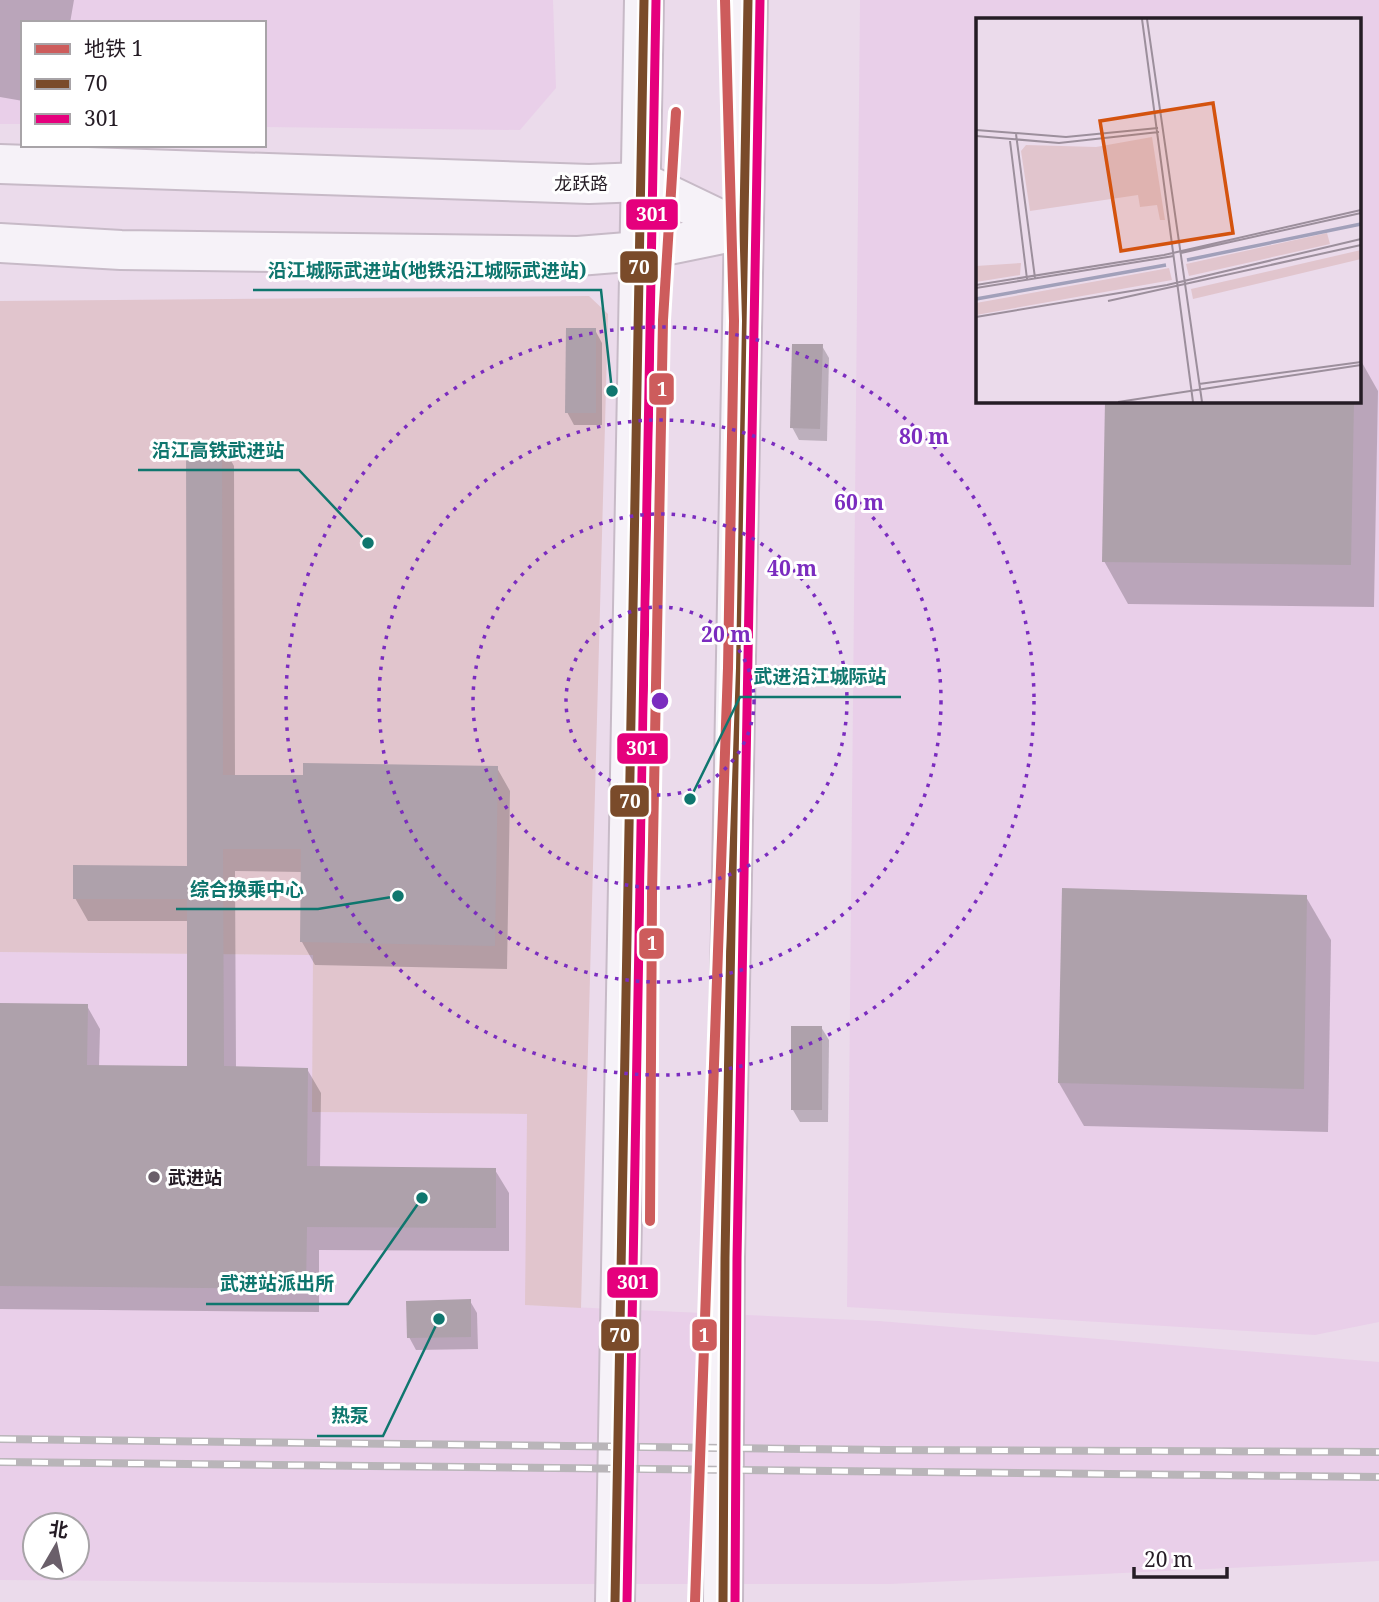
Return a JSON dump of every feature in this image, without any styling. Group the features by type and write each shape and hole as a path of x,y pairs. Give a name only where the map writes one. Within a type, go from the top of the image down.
{"main road":[{"path":"615,1602 644,0"},
{"path":"723,1602 725,1244 748,0"},
{"name":"龙跃路","path":"0,164 575,183 642,182 742,230"},
{"path":"0,243 121,250 578,256 640,251 742,230"}],"shaded area":[{"path":"0,0 553,0 556,88 520,130 266,127 266,21 21,21 21,124 0,124"},
{"path":"860,0 1379,0 1379,1322 1315,1335 847,1307"},
{"path":"589,296 608,314 581,1308 525,1305 527,1114 312,1112 313,955 0,952 0,301"},
{"name":"武进站","path":"0,952 314,955 313,1112 527,1114 526,1305 879,1321 1379,1362 1379,1561 890,1584 91,1581 91,1511 21,1511 21,1580 0,1580"}],"building":[{"path":"566,328 596,328 596,413 565,413"},
{"path":"792,344 823,344 820,429 790,428"},
{"path":"1105,402 1354,402 1351,565 1102,562"},
{"path":"186,441 222,441 223,775 303,775 303,763 498,766 495,946 300,942 301,849 223,849 224,1066 308,1068 307,1166 496,1168 496,1228 307,1227 306,1289 0,1286 0,1003 88,1004 87,1065 187,1066 187,899 73,899 73,865 187,866"},
{"path":"1062,888 1307,895 1304,1089 1058,1083"},
{"path":"791,1026 822,1026 822,1110 791,1110"},
{"path":"471,1299 471,1337 407,1338 406,1301"}],"railway":[{"path":"0,1439 887,1450 1379,1452"},
{"path":"0,1462 1379,1477"}],"metro line":[{"name":"1","path":"695,1602 728,668 734,321 725,0"},
{"name":"1","path":"650,1221 652,894 663,320 676,112"}],"transit line":[{"name":"70","path":"615,1602 644,0"},
{"name":"301","path":"627,1602 656,0"},
{"name":"70","path":"723,1602 725,1258 748,0"},
{"name":"301","path":"735,1602 737,1258 760,0"}],"place":[{"name":"沿江城际武进站(地铁沿江城际武进站)","path":"612,391"},
{"name":"沿江高铁武进站","path":"368,543"},
{"name":"武进沿江城际站","path":"690,799"},
{"name":"综合换乘中心","path":"398,896"},
{"name":"武进站","path":"154,1177"},
{"name":"武进站派出所","path":"422,1198"},
{"name":"热泵","path":"439,1319"}]}
